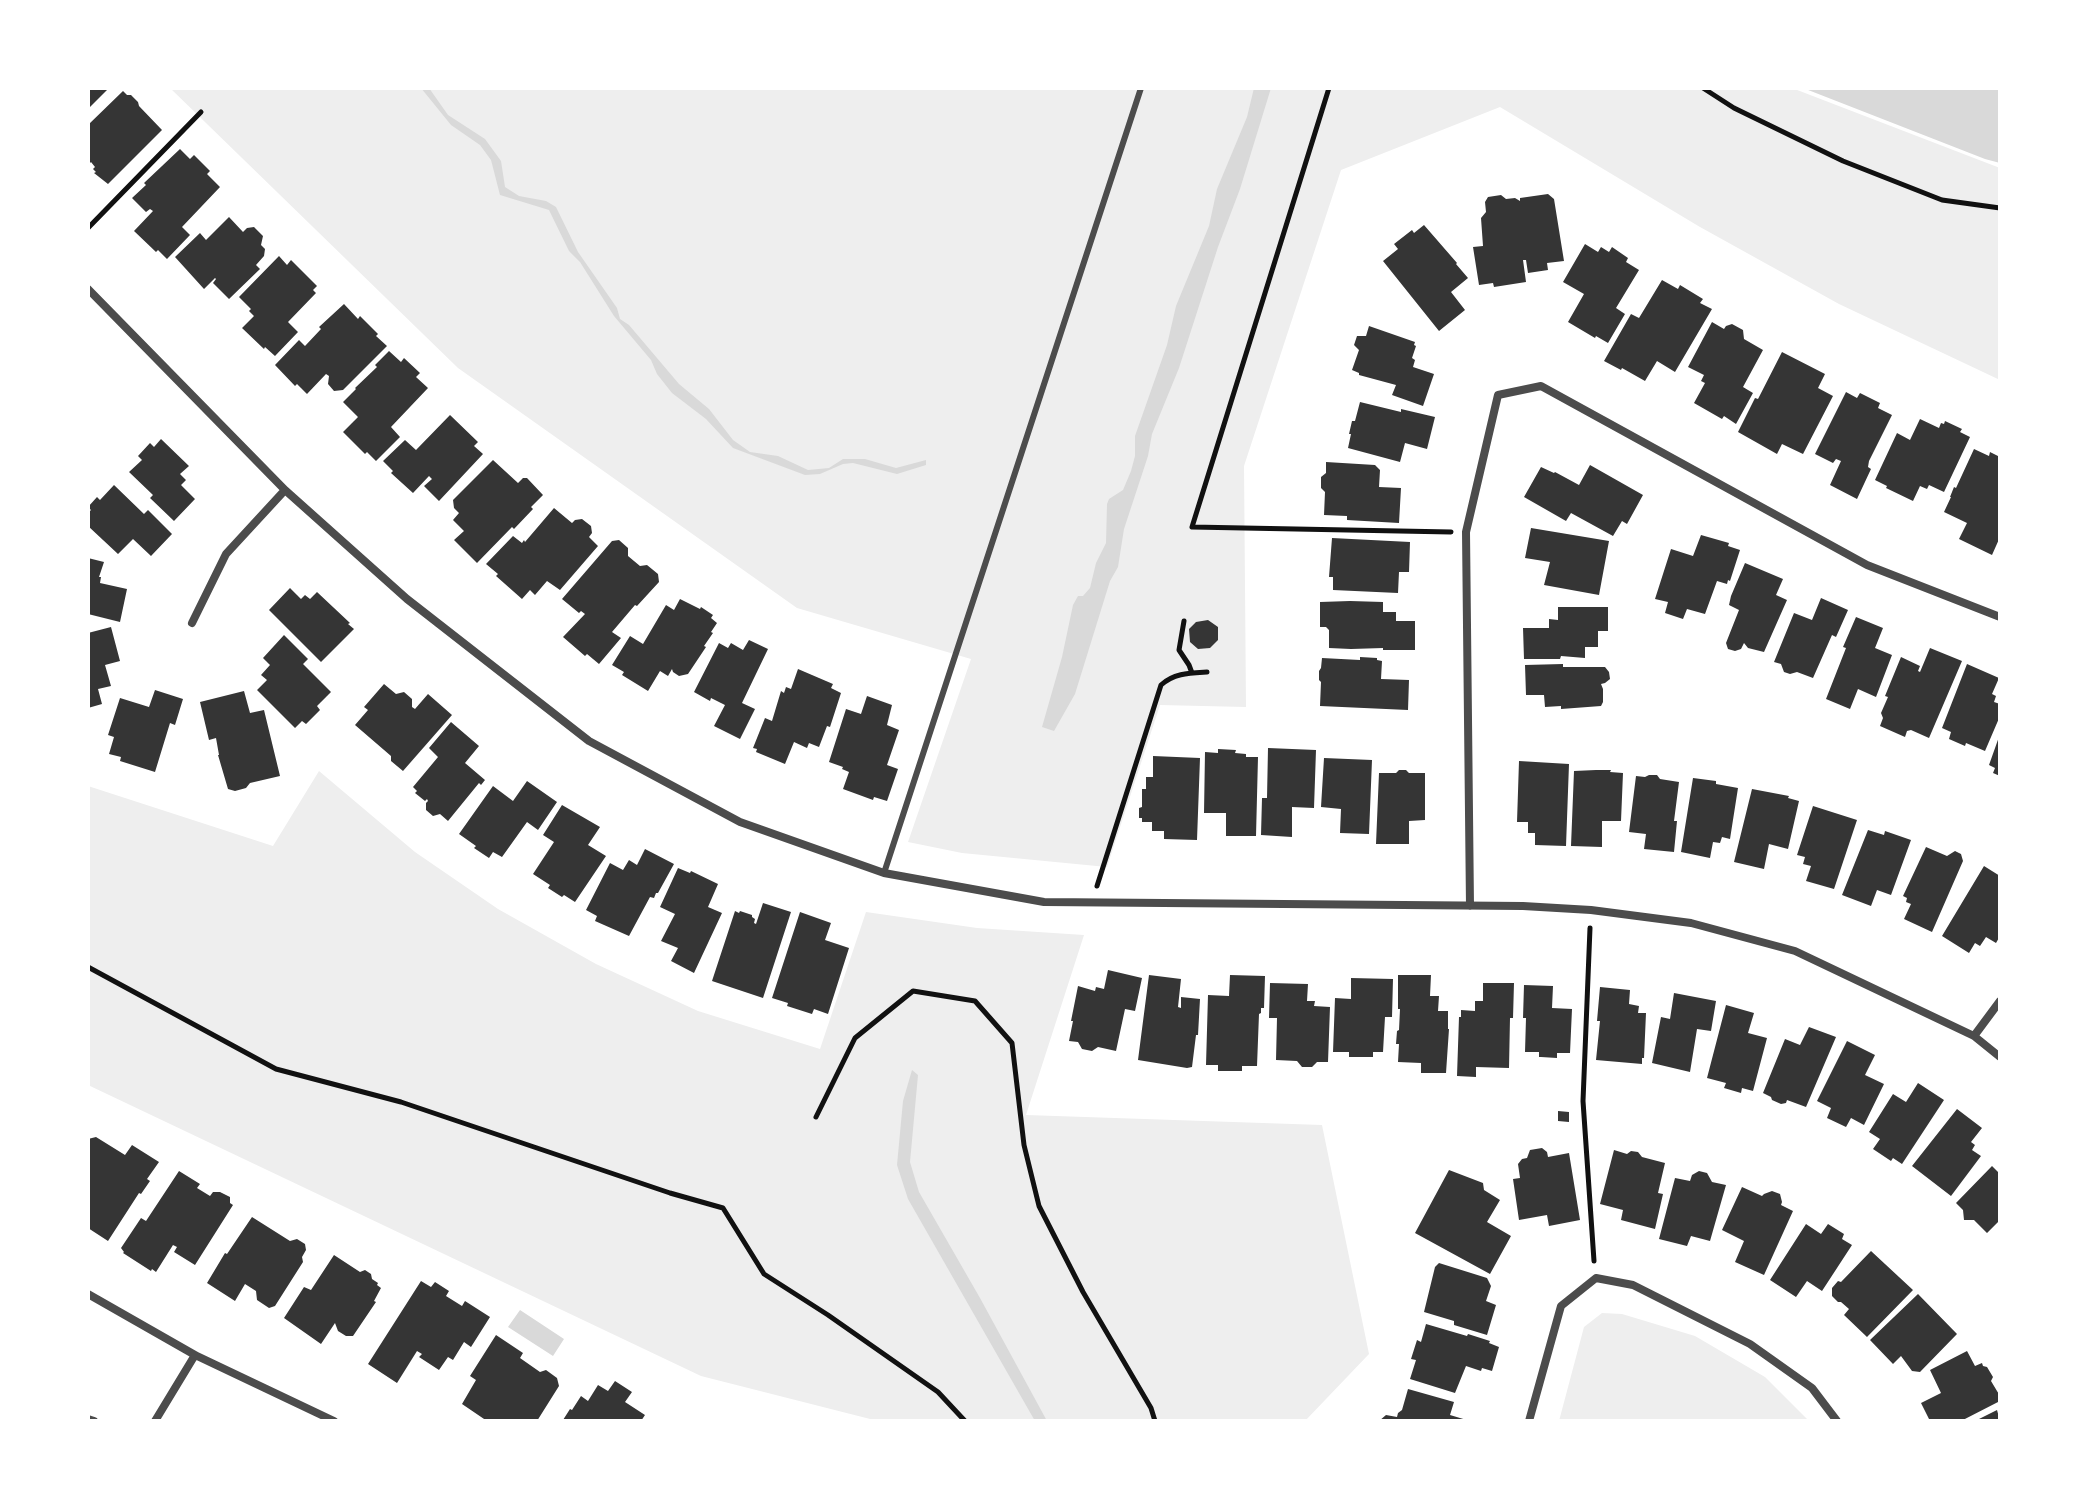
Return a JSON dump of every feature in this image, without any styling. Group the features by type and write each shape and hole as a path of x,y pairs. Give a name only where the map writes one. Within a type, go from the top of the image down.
{"street":[{"path":"88,289 285,490 407,599 589,741 740,822 884,873 1044,902 1523,906 1591,910 1691,923 1795,951 1974,1036 2000,1057"},
{"path":"1470,906 1466,532 1498,395 1541,386 1867,565 2000,617"},
{"path":"192,623 226,554 285,490"},
{"path":"1974,1036 2000,1001"},
{"path":"1529,1421 1561,1306 1596,1278 1633,1285 1750,1344 1812,1388 1837,1421"},
{"path":"88,1294 195,1355 334,1421"},
{"path":"155,1421 195,1355"},
{"path":"88,1419 94,1421"}],"lane":[{"path":"884,873 1141,88"}],"path":[{"path":"1329,88 1192,527 1466,532"},
{"path":"1703,88 1734,108 1843,161 1942,200 2000,208"},
{"path":"88,228 201,112"},
{"path":"1184,621 1179,650 1192,673"},
{"path":"1092,903 1161,685 1178,675 1207,672"},
{"path":"1591,910 1583,1101 1596,1278"},
{"path":"88,967 276,1069 401,1102 723,1208 764,1274 938,1392 965,1421"},
{"path":"816,1117 855,1038 913,991 975,1001 1012,1043 1024,1145 1039,1206 1083,1292 1151,1408 1155,1421"}],"shaded area":[{"path":"170,88 1792,88 2000,168 2000,380 1839,304 1700,227 1500,107 1341,170 1244,466 1246,707 1160,705 1107,867 962,853 908,842 971,659 797,608 458,368"},
{"path":"421,88 429,88 448,115 485,139 501,161 505,187 519,196 546,201 556,207 578,252 617,308 620,319 629,325 679,384 709,409 733,440 750,452 778,456 808,470 829,468 843,459 865,459 896,468 926,460 926,465 897,474 853,463 820,474 805,475 733,448 706,419 672,393 657,374 651,360 614,316 580,262 569,251 549,210 500,195 491,160 480,145 451,125"},
{"path":"1254,88 1271,88 1179,368 1152,434 1124,529 1118,567 1110,581 1075,694 1054,731 1042,727 1073,605 1078,596 1083,596 1090,588 1096,563 1106,543 1107,504 1109,499 1123,490 1131,471 1135,436 1167,345 1176,306 1209,226 1217,189 1247,117"},
{"path":"1803,88 2000,88 2000,163 1985,159"},
{"path":"319,771 415,852 498,909 596,964 698,1011 820,1049 866,912 977,928 1084,935 1026,1115 1322,1125 1369,1354 1305,1421 878,1421 701,1376 88,1085 88,786 273,846"},
{"path":"912,1070 918,1075 910,1162 919,1192 1047,1421 1035,1421 908,1199 897,1165 903,1101"},
{"path":"520,1310 564,1339 553,1356 508,1327"},
{"path":"1602,1313 1622,1314 1695,1336 1765,1377 1809,1421 1559,1421 1584,1327"}],"building":[{"path":"88,88 109,88 88,109"},
{"path":"123,91 138,102 162,130 108,184 94,173 95,167 91,162 88,165 88,125"},
{"path":"180,149 190,159 194,155 220,187 182,227 190,235 167,259 134,231 153,211 150,209 146,212 132,198"},
{"path":"1548,194 1554,199 1564,261 1547,263 1548,270 1528,273 1526,260 1523,260 1526,282 1494,287 1493,283 1479,285 1473,247 1483,246 1481,218 1486,212 1488,197 1501,195 1520,201 1520,198"},
{"path":"229,217 243,232 254,227 263,236 261,245 265,249 264,256 256,265 260,269 229,299 213,283 215,278 204,289 175,257 200,233 206,240"},
{"path":"1424,225 1468,278 1451,292 1465,310 1439,331 1383,261 1398,249 1394,244"},
{"path":"1585,244 1598,252 1601,247 1609,252 1612,247 1639,270 1616,308 1625,314 1608,343 1568,322 1584,294 1563,282"},
{"path":"279,256 287,265 291,260 317,286 313,290 316,293 288,322 298,332 275,356 242,328 254,316 239,297"},
{"path":"1662,280 1678,289 1680,285 1703,299 1700,303 1712,309 1675,372 1657,361 1645,381 1604,361 1631,314 1639,318"},
{"path":"344,304 358,319 360,316 387,346 343,390 334,391 328,384 329,376 326,374 307,394 275,365 299,340 305,346 321,329 319,327"},
{"path":"1712,322 1724,329 1732,324 1743,330 1744,339 1763,350 1743,387 1753,393 1736,424 1694,403 1705,383 1701,381 1704,375 1688,367"},
{"path":"1369,326 1415,342 1413,367 1434,374 1423,406 1392,395 1396,385 1359,375 1352,370 1359,350 1354,345 1357,336 1366,336"},
{"path":"389,351 401,362 404,358 420,373 416,377 428,388 391,427 400,437 376,461 343,432 358,417 343,402"},
{"path":"1782,352 1825,374 1818,388 1833,396 1803,454 1782,444 1777,454 1738,432"},
{"path":"1846,392 1857,398 1860,393 1880,403 1878,408 1892,415 1869,461 1868,467 1871,469 1857,499 1830,485 1841,461 1836,459 1833,463 1815,454"},
{"path":"1360,402 1435,417 1427,449 1405,443 1400,462 1348,448 1352,421 1355,421"},
{"path":"450,415 478,442 474,446 483,454 439,501 424,486 432,479 429,476 413,493 383,461 405,440 416,450"},
{"path":"1920,419 1939,428 1945,421 1962,429 1960,432 1970,437 1944,492 1929,485 1927,489 1920,486 1913,501 1875,480 1897,433 1910,440"},
{"path":"161,439 189,466 180,474 186,480 181,485 195,499 174,521 129,472 142,460 138,456 150,443 154,447"},
{"path":"1974,449 2000,457 2000,537 1992,555 1959,539 1967,523 1944,512"},
{"path":"493,460 518,483 527,478 543,495 514,529 512,527 477,563 454,540 464,531 453,520 459,513 454,508 453,500"},
{"path":"1326,462 1375,465 1380,470 1379,487 1401,488 1399,523 1347,520 1347,516 1324,515 1325,492 1321,488 1321,477 1326,473"},
{"path":"1590,465 1643,495 1627,524 1622,521 1613,536 1571,513 1566,521 1524,497 1541,467 1579,485"},
{"path":"114,485 144,514 148,510 172,534 151,556 133,539 118,554 88,526 91,510 88,507 97,497 100,500"},
{"path":"554,508 572,523 582,519 591,526 589,537 598,546 560,590 547,581 535,595 530,590 522,599 486,564 513,536 525,542"},
{"path":"1531,528 1609,541 1599,595 1544,585 1550,562 1525,558"},
{"path":"1701,535 1729,543 1728,546 1740,550 1730,581 1727,584 1717,581 1705,614 1687,609 1683,619 1665,613 1668,602 1655,599 1671,549 1693,556"},
{"path":"1332,538 1410,542 1409,572 1399,572 1398,593 1333,590 1333,577 1329,577"},
{"path":"619,540 628,548 628,556 640,566 647,565 658,574 659,582 612,632 621,638 599,664 563,637 585,614 579,613 562,599 612,541"},
{"path":"88,558 104,562 100,583 127,589 120,622 88,614"},
{"path":"1745,563 1783,579 1776,595 1787,600 1764,652 1748,648 1744,643 1741,649 1735,651 1728,649 1726,643 1739,610 1729,605 1731,596"},
{"path":"290,588 301,599 305,595 310,599 317,592 354,629 321,662 269,610"},
{"path":"1821,598 1848,610 1836,637 1832,635 1813,678 1797,672 1784,672 1781,664 1774,662 1794,613 1812,620"},
{"path":"680,599 701,607 713,615 711,618 717,623 688,674 679,676 672,669 668,676 660,671 648,691 612,665 630,636 643,644 666,605 674,610"},
{"path":"1320,602 1383,602 1383,612 1396,612 1396,621 1415,621 1415,650 1329,648 1329,630 1320,627"},
{"path":"1558,607 1608,607 1608,631 1598,631 1598,647 1585,647 1585,658 1524,659 1523,628 1549,628 1549,619 1558,620"},
{"path":"1856,617 1883,628 1875,648 1892,655 1876,697 1858,689 1850,709 1826,699"},
{"path":"1208,620 1218,627 1218,640 1210,648 1198,649 1190,642 1189,629 1196,622"},
{"path":"111,627 120,661 105,665 111,686 98,689 102,704 88,708 88,633"},
{"path":"284,635 308,659 303,664 331,692 317,706 320,710 306,724 302,721 295,728 257,690 267,680 261,675 270,665 263,658"},
{"path":"749,640 768,649 742,703 755,709 740,739 714,726 725,705 694,692 719,643 728,648 731,643 743,650"},
{"path":"1930,648 1962,661 1929,738 1911,730 1905,737 1880,726 1881,713 1888,697 1885,696 1901,657 1920,666 1920,672"},
{"path":"1360,657 1382,661 1381,679 1409,680 1408,710 1320,706 1319,671 1322,658 1360,660"},
{"path":"1563,664 1563,667 1605,667 1610,679 1601,684 1601,706 1545,707 1544,695 1526,695 1525,665"},
{"path":"1967,664 1999,678 1992,694 1996,696 1994,702 2000,704 2000,716 1985,751 1949,739 1951,732 1942,728"},
{"path":"798,669 833,684 831,688 841,693 830,727 827,726 819,747 809,743 807,748 794,742 785,764 753,748 765,718 772,721 781,691 784,693 786,687 791,689"},
{"path":"384,684 396,694 404,692 412,699 415,709 428,694 452,715 403,771 391,761 391,756 355,725 368,710 364,707"},
{"path":"155,690 183,699 175,725 170,723 155,772 120,761 121,757 109,754 114,737 108,735 120,698 149,707"},
{"path":"244,691 250,713 264,710 280,776 250,783 246,788 235,791 228,789 216,738 209,740 200,702"},
{"path":"867,696 892,705 887,725 899,730 887,765 898,769 887,801 874,797 873,800 843,789 849,772 829,762 846,709 861,714"},
{"path":"451,722 479,746 465,763 485,780 481,785 479,783 448,821 440,814 433,816 426,810 427,799 425,801 415,793 417,791 413,787 438,757 429,748"},
{"path":"2000,734 2000,776 1993,773 1995,768 1989,765"},
{"path":"1268,748 1316,750 1314,808 1292,807 1292,837 1261,835 1262,798 1267,798"},
{"path":"1218,749 1236,750 1235,753 1246,754 1246,757 1258,757 1256,836 1226,836 1226,813 1204,813 1205,752 1218,753"},
{"path":"1153,756 1200,758 1197,840 1164,839 1164,831 1152,831 1152,822 1142,822 1139,818 1146,777 1153,777"},
{"path":"1324,758 1372,760 1369,834 1340,833 1341,809 1321,807"},
{"path":"1519,761 1569,764 1566,846 1535,845 1535,833 1528,833 1528,822 1517,822"},
{"path":"1399,770 1425,773 1425,820 1409,821 1409,844 1376,844 1379,773 1396,773"},
{"path":"1611,770 1623,773 1621,821 1602,821 1602,847 1571,846 1574,771"},
{"path":"1649,775 1679,782 1674,852 1644,849 1646,834 1629,832 1636,776"},
{"path":"1693,778 1738,788 1730,839 1722,837 1720,843 1713,842 1710,858 1681,852"},
{"path":"527,781 557,802 538,830 527,822 502,857 493,852 489,858 459,834 493,786 513,801"},
{"path":"1752,789 1799,801 1788,849 1769,844 1764,869 1734,862"},
{"path":"562,805 600,827 588,845 606,856 575,902 548,888 550,885 533,874 554,842 543,835"},
{"path":"1813,806 1857,820 1834,889 1806,881 1811,866 1803,864 1805,857 1797,855"},
{"path":"1868,830 1884,835 1885,831 1911,840 1891,895 1877,890 1871,906 1842,895"},
{"path":"1926,847 1947,856 1955,851 1961,854 1963,861 1932,932 1904,919 1911,904 1903,896"},
{"path":"645,849 674,864 658,893 654,898 650,897 629,936 595,921 597,916 586,910 610,863 623,870 629,860 637,865"},
{"path":"1984,866 2000,876 2000,936 1996,943 1986,937 1980,946 1975,943 1969,953 1942,936"},
{"path":"678,868 718,884 708,907 722,913 694,973 671,961 678,948 661,941 675,914 660,907"},
{"path":"763,903 791,912 763,998 712,981 735,911 752,915 756,924"},
{"path":"800,912 831,923 825,940 849,948 828,1014 814,1009 812,1014 772,998"},
{"path":"1108,970 1142,978 1135,1011 1125,1009 1116,1051 1098,1047 1092,1051 1082,1049 1078,1042 1069,1041 1078,986 1095,991 1096,987 1104,989"},
{"path":"1149,975 1181,979 1178,1007 1181,1008 1181,997 1200,999 1192,1067 1138,1060"},
{"path":"1230,975 1265,976 1264,1008 1259,1014 1257,1066 1242,1066 1242,1071 1218,1071 1218,1065 1206,1065 1208,995 1229,996"},
{"path":"1398,975 1431,975 1430,996 1439,996 1438,1011 1448,1011 1446,1073 1421,1073 1421,1063 1398,1062"},
{"path":"1351,978 1393,979 1392,1017 1385,1017 1383,1052 1373,1052 1373,1057 1349,1057 1349,1052 1333,1052 1335,998 1351,999"},
{"path":"1270,983 1308,984 1307,1001 1315,1001 1314,1006 1330,1007 1328,1062 1302,1067 1297,1061 1276,1060 1277,1018 1269,1018"},
{"path":"1483,983 1514,983 1509,1068 1476,1067 1476,1077 1457,1076 1459,1017 1461,1010 1475,1011 1475,1001 1483,1001"},
{"path":"1524,985 1553,986 1552,1008 1572,1009 1570,1053 1557,1053 1557,1058 1539,1057 1539,1052 1525,1052"},
{"path":"1600,987 1630,990 1629,1004 1639,1006 1638,1013 1646,1013 1642,1064 1596,1060"},
{"path":"1674,993 1716,1001 1711,1031 1697,1029 1690,1072 1652,1063 1661,1017 1670,1019"},
{"path":"1726,1005 1754,1013 1748,1033 1767,1038 1753,1091 1742,1088 1741,1093 1724,1088 1726,1083 1707,1078"},
{"path":"1809,1027 1836,1037 1806,1107 1787,1100 1781,1104 1763,1093 1785,1039 1800,1045"},
{"path":"1847,1041 1875,1055 1865,1075 1884,1084 1864,1125 1851,1118 1846,1127 1827,1118 1831,1108 1817,1101"},
{"path":"1918,1083 1944,1100 1902,1164 1873,1149 1880,1139 1869,1132 1893,1094 1906,1102"},
{"path":"1957,1109 1982,1128 1971,1142 1975,1145 1972,1150 1981,1156 1951,1196 1912,1166"},
{"path":"1558,1111 1569,1112 1569,1122 1558,1121"},
{"path":"96,1137 125,1155 132,1145 159,1162 147,1179 150,1181 108,1241 88,1228 88,1139"},
{"path":"1542,1148 1548,1157 1569,1153 1580,1220 1549,1226 1547,1215 1519,1220 1513,1179 1520,1178 1518,1164 1527,1158 1530,1150"},
{"path":"1614,1150 1627,1154 1638,1152 1642,1157 1665,1163 1658,1193 1663,1194 1655,1229 1621,1220 1623,1210 1600,1204"},
{"path":"1992,1166 2000,1174 2000,1220 1987,1233 1974,1220 1964,1220 1963,1210 1956,1203"},
{"path":"1449,1170 1483,1183 1484,1190 1500,1200 1487,1222 1511,1236 1490,1274 1415,1233"},
{"path":"179,1171 200,1184 197,1188 210,1196 213,1192 220,1192 230,1197 233,1205 195,1265 174,1252 177,1247 173,1245 156,1272 151,1271 123,1253 121,1248 141,1218 146,1221"},
{"path":"1699,1171 1707,1173 1712,1182 1726,1185 1710,1241 1691,1236 1687,1246 1659,1239 1675,1178 1690,1181 1692,1175"},
{"path":"1742,1187 1762,1196 1772,1191 1780,1194 1781,1205 1793,1211 1764,1275 1735,1262 1744,1241 1722,1230"},
{"path":"252,1217 290,1241 297,1239 305,1244 303,1262 275,1306 269,1308 257,1300 256,1291 245,1284 235,1301 207,1283"},
{"path":"1806,1224 1821,1234 1828,1224 1844,1234 1842,1239 1852,1245 1822,1291 1807,1281 1796,1297 1770,1280"},
{"path":"1871,1251 1913,1290 1867,1337 1844,1315 1849,1309 1832,1296 1832,1288"},
{"path":"334,1255 360,1272 365,1270 371,1274 381,1288 376,1302 353,1336 338,1331 335,1323 321,1344 284,1318 304,1287 311,1290"},
{"path":"1439,1263 1487,1278 1491,1286 1486,1301 1496,1305 1487,1335 1424,1312 1435,1267"},
{"path":"421,1281 431,1287 435,1282 449,1291 446,1296 462,1306 465,1301 490,1317 471,1347 464,1342 453,1360 448,1357 439,1370 419,1357 422,1354 417,1351 397,1383 368,1364"},
{"path":"1918,1294 1957,1334 1920,1372 1912,1371 1901,1356 1893,1364 1870,1340"},
{"path":"1426,1324 1468,1334 1499,1347 1492,1371 1466,1366 1455,1393 1410,1379 1416,1360 1411,1359 1417,1340 1421,1342"},
{"path":"496,1335 523,1353 520,1358 540,1372 546,1370 557,1378 559,1386 537,1421 487,1421 462,1404 476,1380 470,1376"},
{"path":"1967,1351 1975,1366 1982,1363 1987,1367 2000,1401 1961,1421 1930,1421 1921,1403 1941,1393 1930,1370"},
{"path":"615,1381 632,1392 625,1402 645,1415 641,1421 563,1420 581,1396 588,1401 598,1385 608,1391"},
{"path":"1408,1389 1454,1402 1450,1415 1470,1421 1379,1421 1386,1415 1397,1417"},
{"path":"1997,1410 2000,1421 1975,1421"}]}
